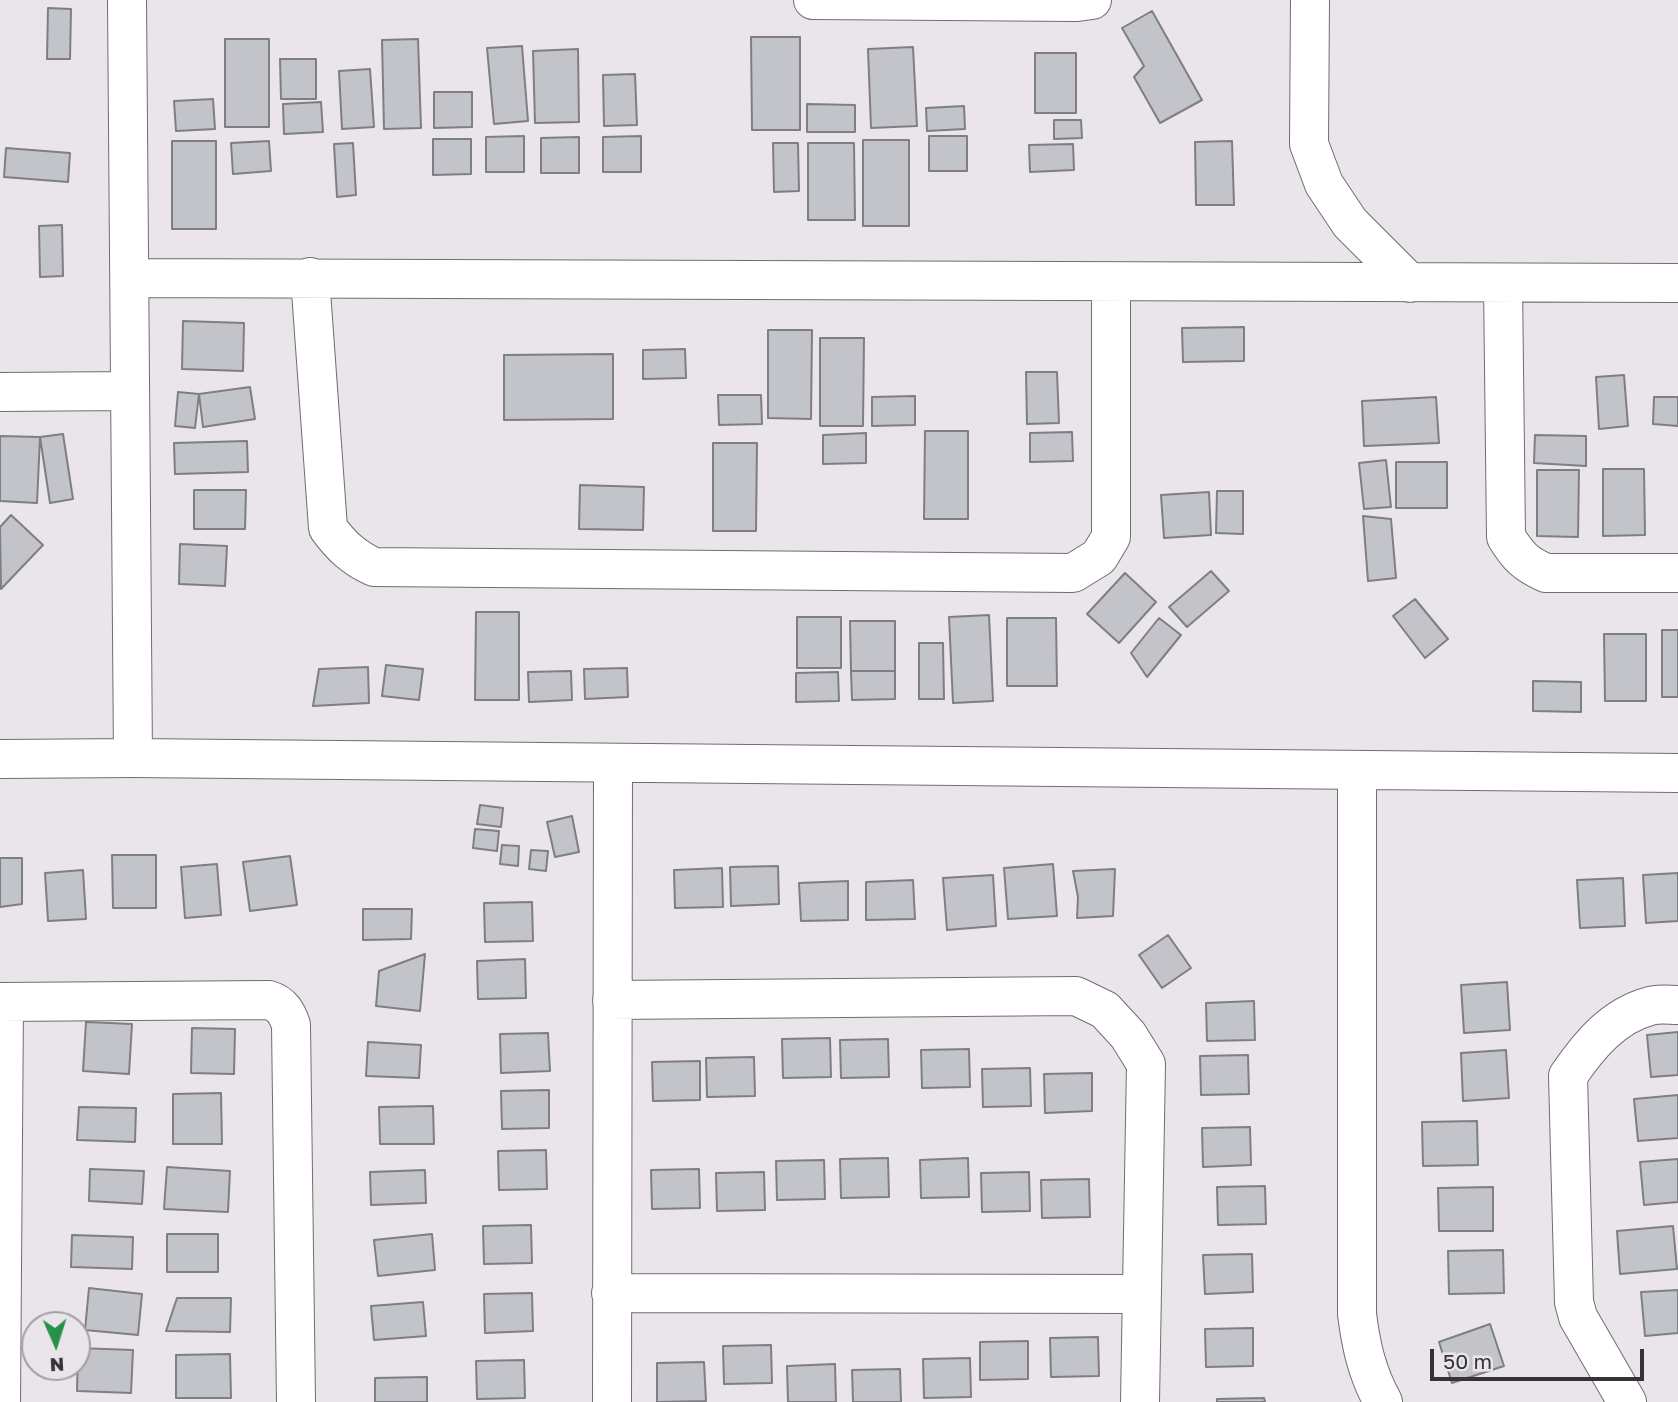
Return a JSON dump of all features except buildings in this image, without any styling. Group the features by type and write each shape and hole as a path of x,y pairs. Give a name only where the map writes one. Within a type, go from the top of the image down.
{"street":[{"path":"127,0 133,758"},
{"path":"813,0 1092,0"},
{"path":"1310,0 1309,144 1325,184 1350,223 1410,283"},
{"path":"310,277 328,528 341,545 357,559 374,568 1059,573 1073,573 1099,557 1111,537 1111,282"},
{"path":"130,278 1678,283"},
{"path":"1503,283 1506,537 1528,565 1546,573 1678,573"},
{"path":"0,392 129,391"},
{"path":"0,759 133,758 1678,773"},
{"path":"612,1402 613,763"},
{"path":"1357,771 1357,1314 1362,1351 1372,1383 1383,1402"},
{"path":"612,1000 1076,996 1105,1010 1128,1035 1146,1064 1140,1402"},
{"path":"1,1402 2,1002 269,1000 278,1003 291,1025 296,1402"},
{"path":"1627,1402 1578,1317 1574,1302 1568,1076 1588,1046 1615,1023 1652,1005 1678,1005"},
{"path":"611,1293 1141,1294"}]}
